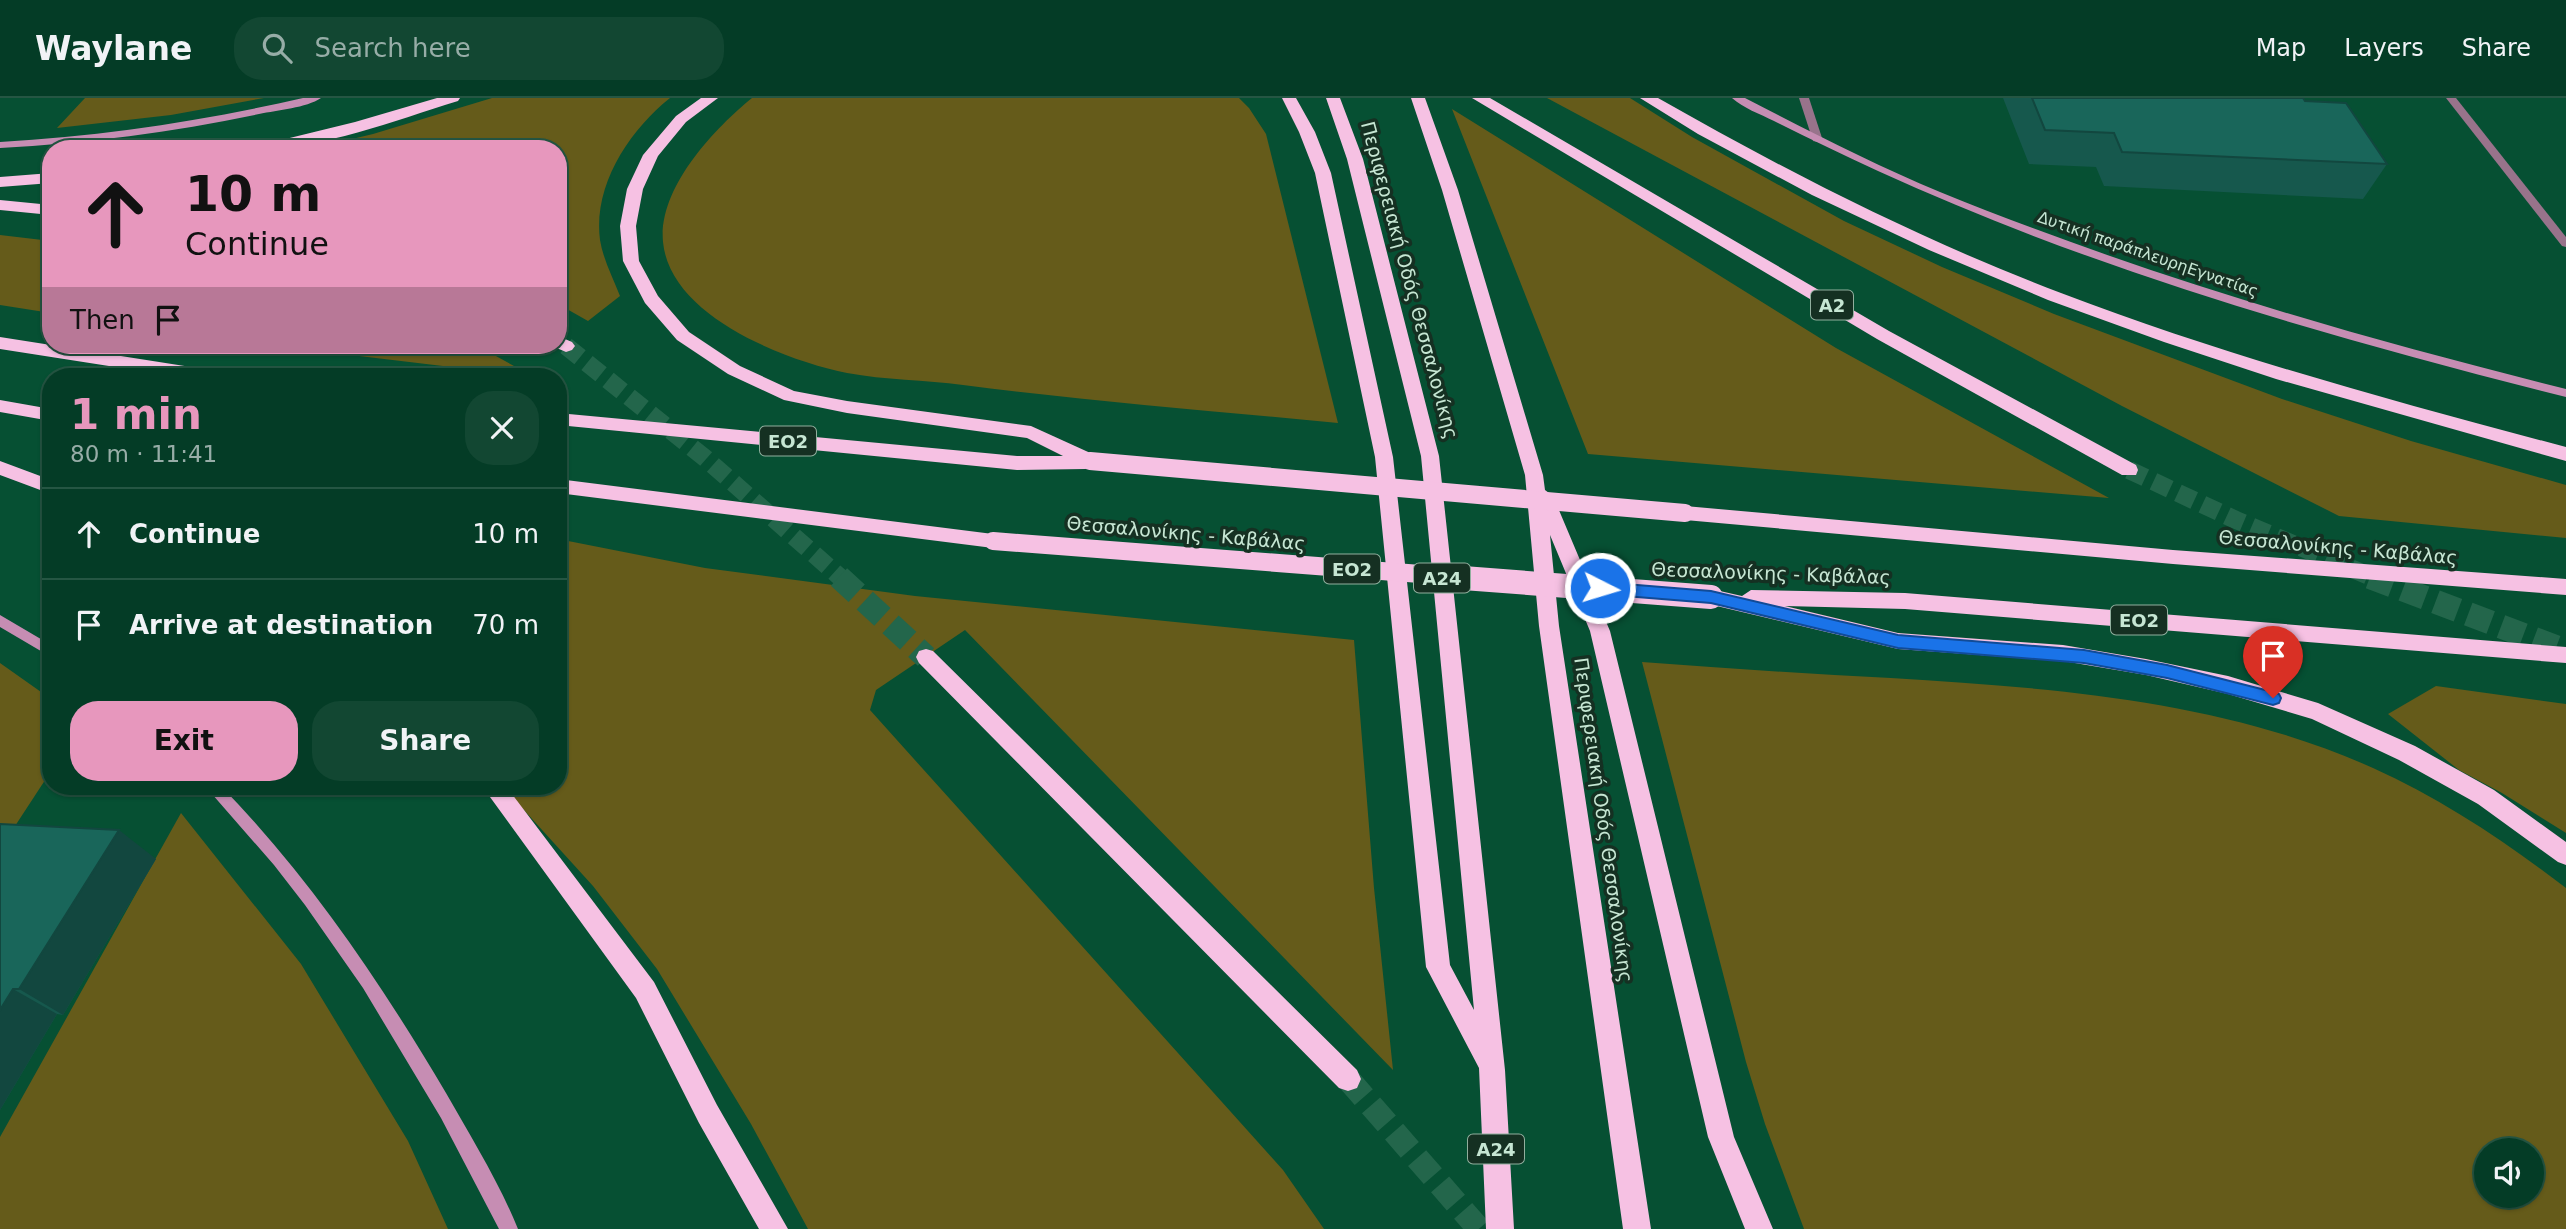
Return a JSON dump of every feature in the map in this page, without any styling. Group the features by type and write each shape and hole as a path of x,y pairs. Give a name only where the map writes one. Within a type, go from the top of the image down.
{"highway":[{"path":"300,140 359,126 453,98"},
{"path":"711,98 681,119 651,155 635,189 628,226 631,261 651,299 682,336 734,370 790,396 847,407 1031,432 1090,461"},
{"path":"1289,98 1307,132 1322,173 1356,318 1384,457 1438,967 1492,1070"},
{"name":"Περιφερειακή Οδός Θεσσαλονίκης","path":"1333,98 1355,159 1430,456 1492,1070 1500,1229"},
{"name":"Περιφερειακή Οδός Θεσσαλονίκης","path":"1418,98 1450,190 1534,475 1549,626 1637,1229"},
{"name":"Α2","path":"1479,98 1902,346 2129,470"},
{"path":"1647,98 1757,161 1833,200 1955,256 2040,290 2127,323 2308,381 2566,454"},
{"path":"0,182 42,179"},
{"path":"0,205 42,209"},
{"path":"0,343 42,350"},
{"path":"70,354 159,368"},
{"path":"0,406 42,413"},
{"name":"Θεσσαλονίκης - Καβάλας","path":"567,420 1017,463 1090,461 2173,557 2566,587"},
{"path":"0,468 42,484"},
{"path":"1534,475 1600,631 1721,1137 1759,1229"},
{"name":"Θεσσαλονίκης - Καβάλας","path":"567,487 993,541 1711,597 1905,601 2566,655"},
{"path":"1711,597 1898,641 2063,653 2146,667 2228,685 2318,712 2407,753 2486,797 2566,855"},
{"path":"926,657 1348,1079"},
{"path":"500,795 645,990 708,1114 774,1229"}],"street":[{"path":"79,140 175,127 316,98"},
{"name":"Δυτική παράπλευρηΕγνατίας","path":"1737,98 1818,141 1963,205 2207,292 2352,336 2566,393"},
{"path":"1804,98 1818,141"},
{"path":"2451,98 2566,244"},
{"path":"0,145 42,143"},
{"path":"0,620 42,646"},
{"path":"220,795 276,858 357,964 428,1079 509,1229"}],"shaded area":[{"path":"85,98 264,98 171,115 57,128"},
{"path":"492,98 670,98 628,143 608,180 599,219 600,240 620,296 588,321 567,309 567,140 348,140"},
{"path":"752,98 1239,98 1266,134 1338,423 847,373 793,357 734,330 708,313 686,292 670,268 663,242 664,222 669,201 691,161 721,126"},
{"path":"1547,98 1630,98 1692,137 1844,221 1942,267 2054,314 2282,399 2411,441 2566,485 2566,538 2339,516 2122,406"},
{"path":"1452,109 1836,348 2109,498 1588,454"},
{"path":"0,235 42,240 42,312 0,305"},
{"path":"342,354 492,354 518,368 460,368"},
{"path":"567,541 705,568 915,596 1354,640 1374,888 1393,1070 965,630 876,690 870,710 1283,1170 1324,1229 808,1229 751,1124 657,969 593,886 510,795 567,795"},
{"path":"1642,662 2014,687 2136,701 2197,712 2316,745 2399,780 2473,822 2566,888 2566,1229 1804,1229 1765,1124 1746,1062"},
{"path":"0,663 42,693 42,785 0,849"},
{"path":"2436,686 2566,704 2566,833 2459,770 2388,714"},
{"path":"181,813 301,964 408,1141 448,1229 0,1229 0,1137"}],"building":[{"path":"2032,98 2303,98 2305,101 2346,103 2387,164 2122,152 2114,133 2045,130"},
{"path":"0,824 119,830 19,989 13,989 0,1010"}],"tunnel":[{"path":"567,347 705,458 841,578"},
{"path":"2129,470 2236,520 2374,578"},
{"path":"839,577 926,657"},
{"path":"2370,577 2566,651"},
{"path":"1348,1079 1479,1229"}],"route":[{"path":"1600,588 1711,597 1898,641 2063,653 2146,667 2273,698"}]}
